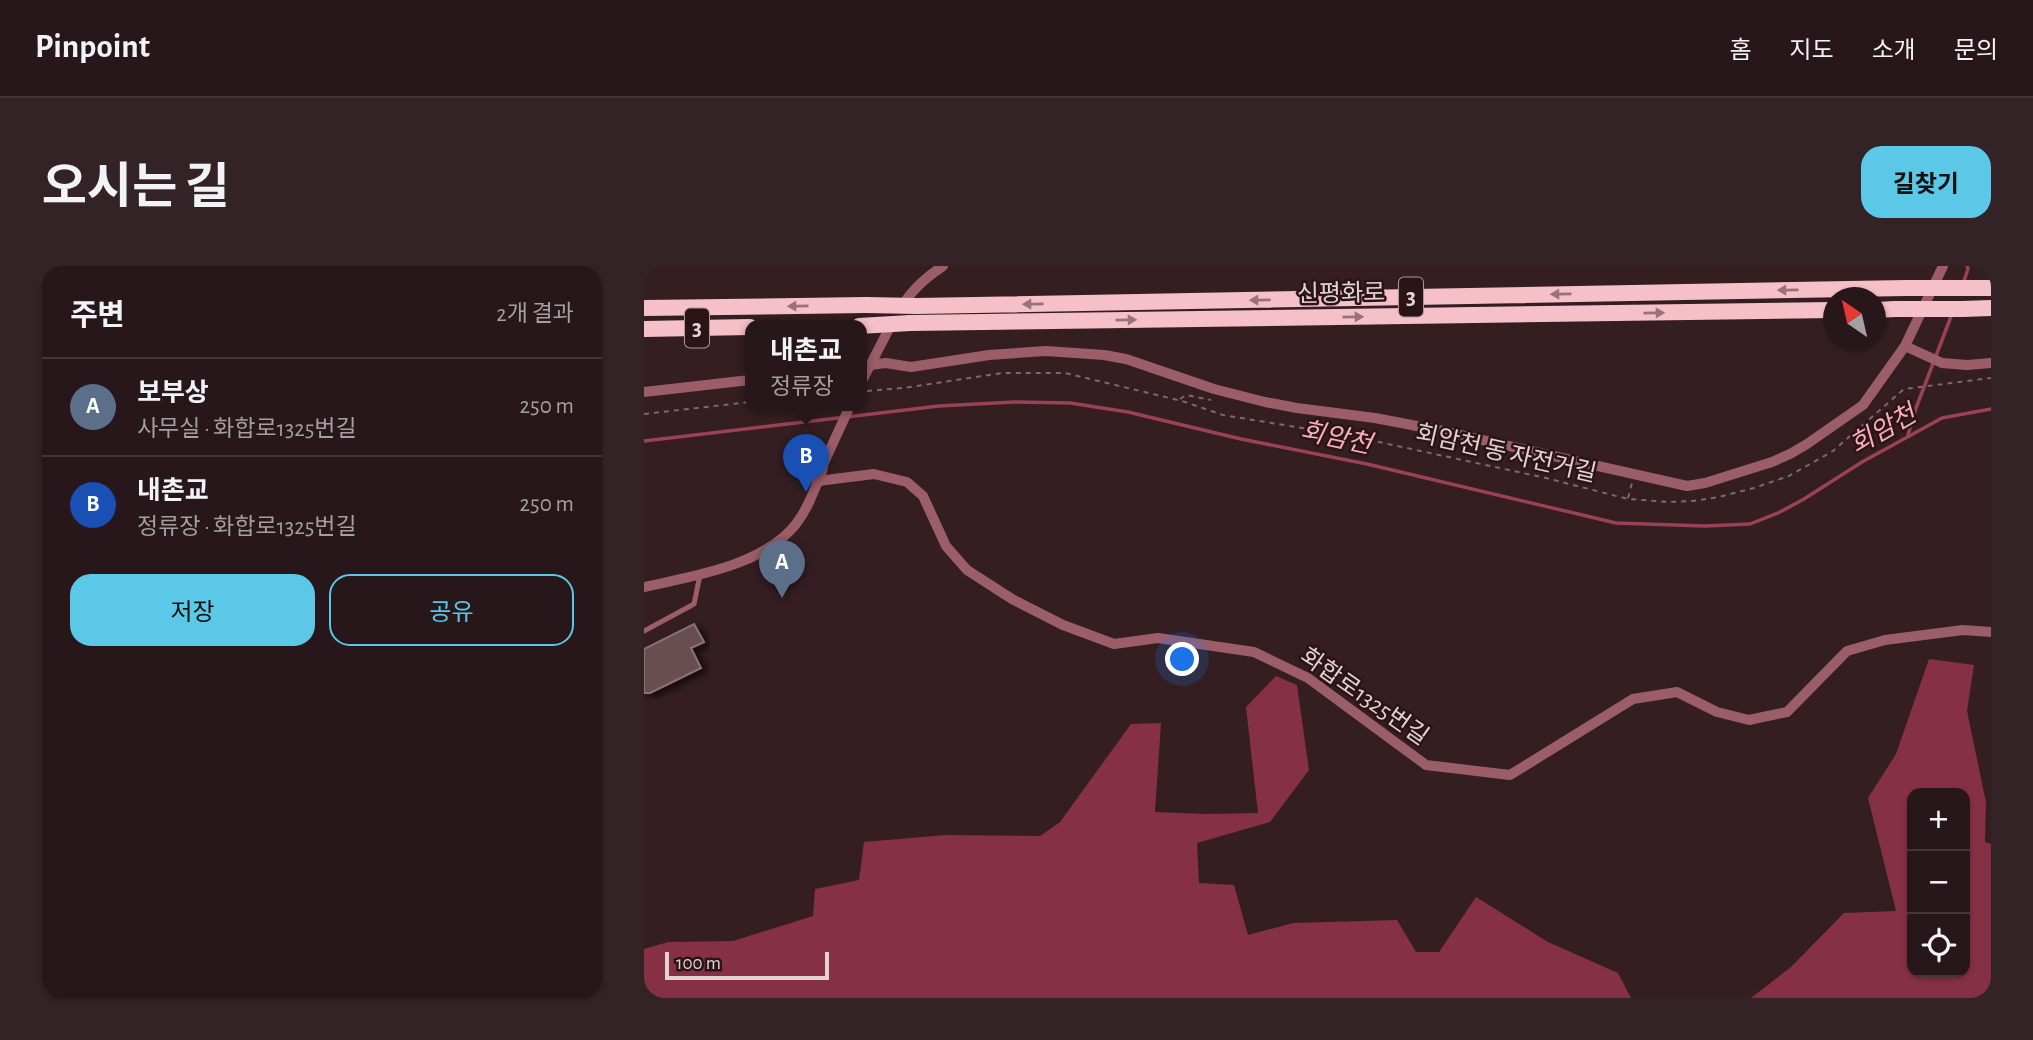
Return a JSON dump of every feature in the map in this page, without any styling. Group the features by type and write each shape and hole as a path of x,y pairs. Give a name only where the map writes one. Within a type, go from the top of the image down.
{"highway":[{"name":"신평화로","path":"644,308 1991,288"},
{"path":"1886,309 1991,308"},
{"name":"신평화로","path":"867,326 1823,310"},
{"name":"3","path":"644,329 745,327"}],"street":[{"path":"867,368 907,298 943,266"},
{"path":"867,370 886,363 911,367 989,355 1046,351 1104,355 1126,359 1214,389 1265,402 1438,430 1687,486 1705,483 1790,454 1863,405 1909,348 1943,266"},
{"path":"1909,348 1942,363 1991,363"},
{"path":"644,392 745,381"},
{"path":"644,587 733,565 778,541 795,525 810,501 848,411"},
{"name":"화합로1325번길","path":"818,481 874,474 907,482 923,496 946,546 967,570 1012,599 1063,625 1114,644 1158,638 1254,652 1308,678 1426,765 1510,775 1633,699 1677,692 1717,712 1749,720 1787,712 1847,651 1885,640 1963,630 1991,632"}],"lane":[{"path":"644,631 694,604 700,575"}],"path":[{"name":"회암천 동 자전거길","path":"867,391 1003,373 1065,373 1182,401 1223,415 1312,428 1546,478 1628,499 1668,502 1693,501 1755,488 1788,476 1833,451 1904,388 1991,378"},
{"path":"644,414 745,403"},
{"path":"1628,499 1634,475"}],"shaded area":[{"path":"1929,659 1974,665 1967,711 1986,802 1985,842 1991,844 1991,998 1751,998 1791,967 1844,913 1896,911 1868,798 1896,754"},
{"path":"1276,676 1297,685 1309,770 1270,822 1197,843 1199,883 1234,885 1248,935 1293,923 1397,920 1416,952 1439,952 1476,897 1548,942 1618,973 1631,998 644,998 644,949 668,942 733,941 813,916 815,889 859,880 864,842 946,835 1040,836 1060,822 1131,724 1161,723 1155,812 1258,813 1246,707"}],"building":[{"path":"694,624 704,642 691,648 701,668 650,693 644,693 644,649"}],"waterway":[{"path":"1963,284 1967,266"},
{"path":"1908,435 1952,314"},
{"name":"회암천","path":"644,441 939,406 1014,402 1070,403 1128,412 1241,439 1367,464 1616,523 1705,526 1750,524 1780,512 1942,418 1991,409"}],"place":[{"name":"내촌교","path":"806,492"},
{"name":"보부상","path":"782,598"}]}
